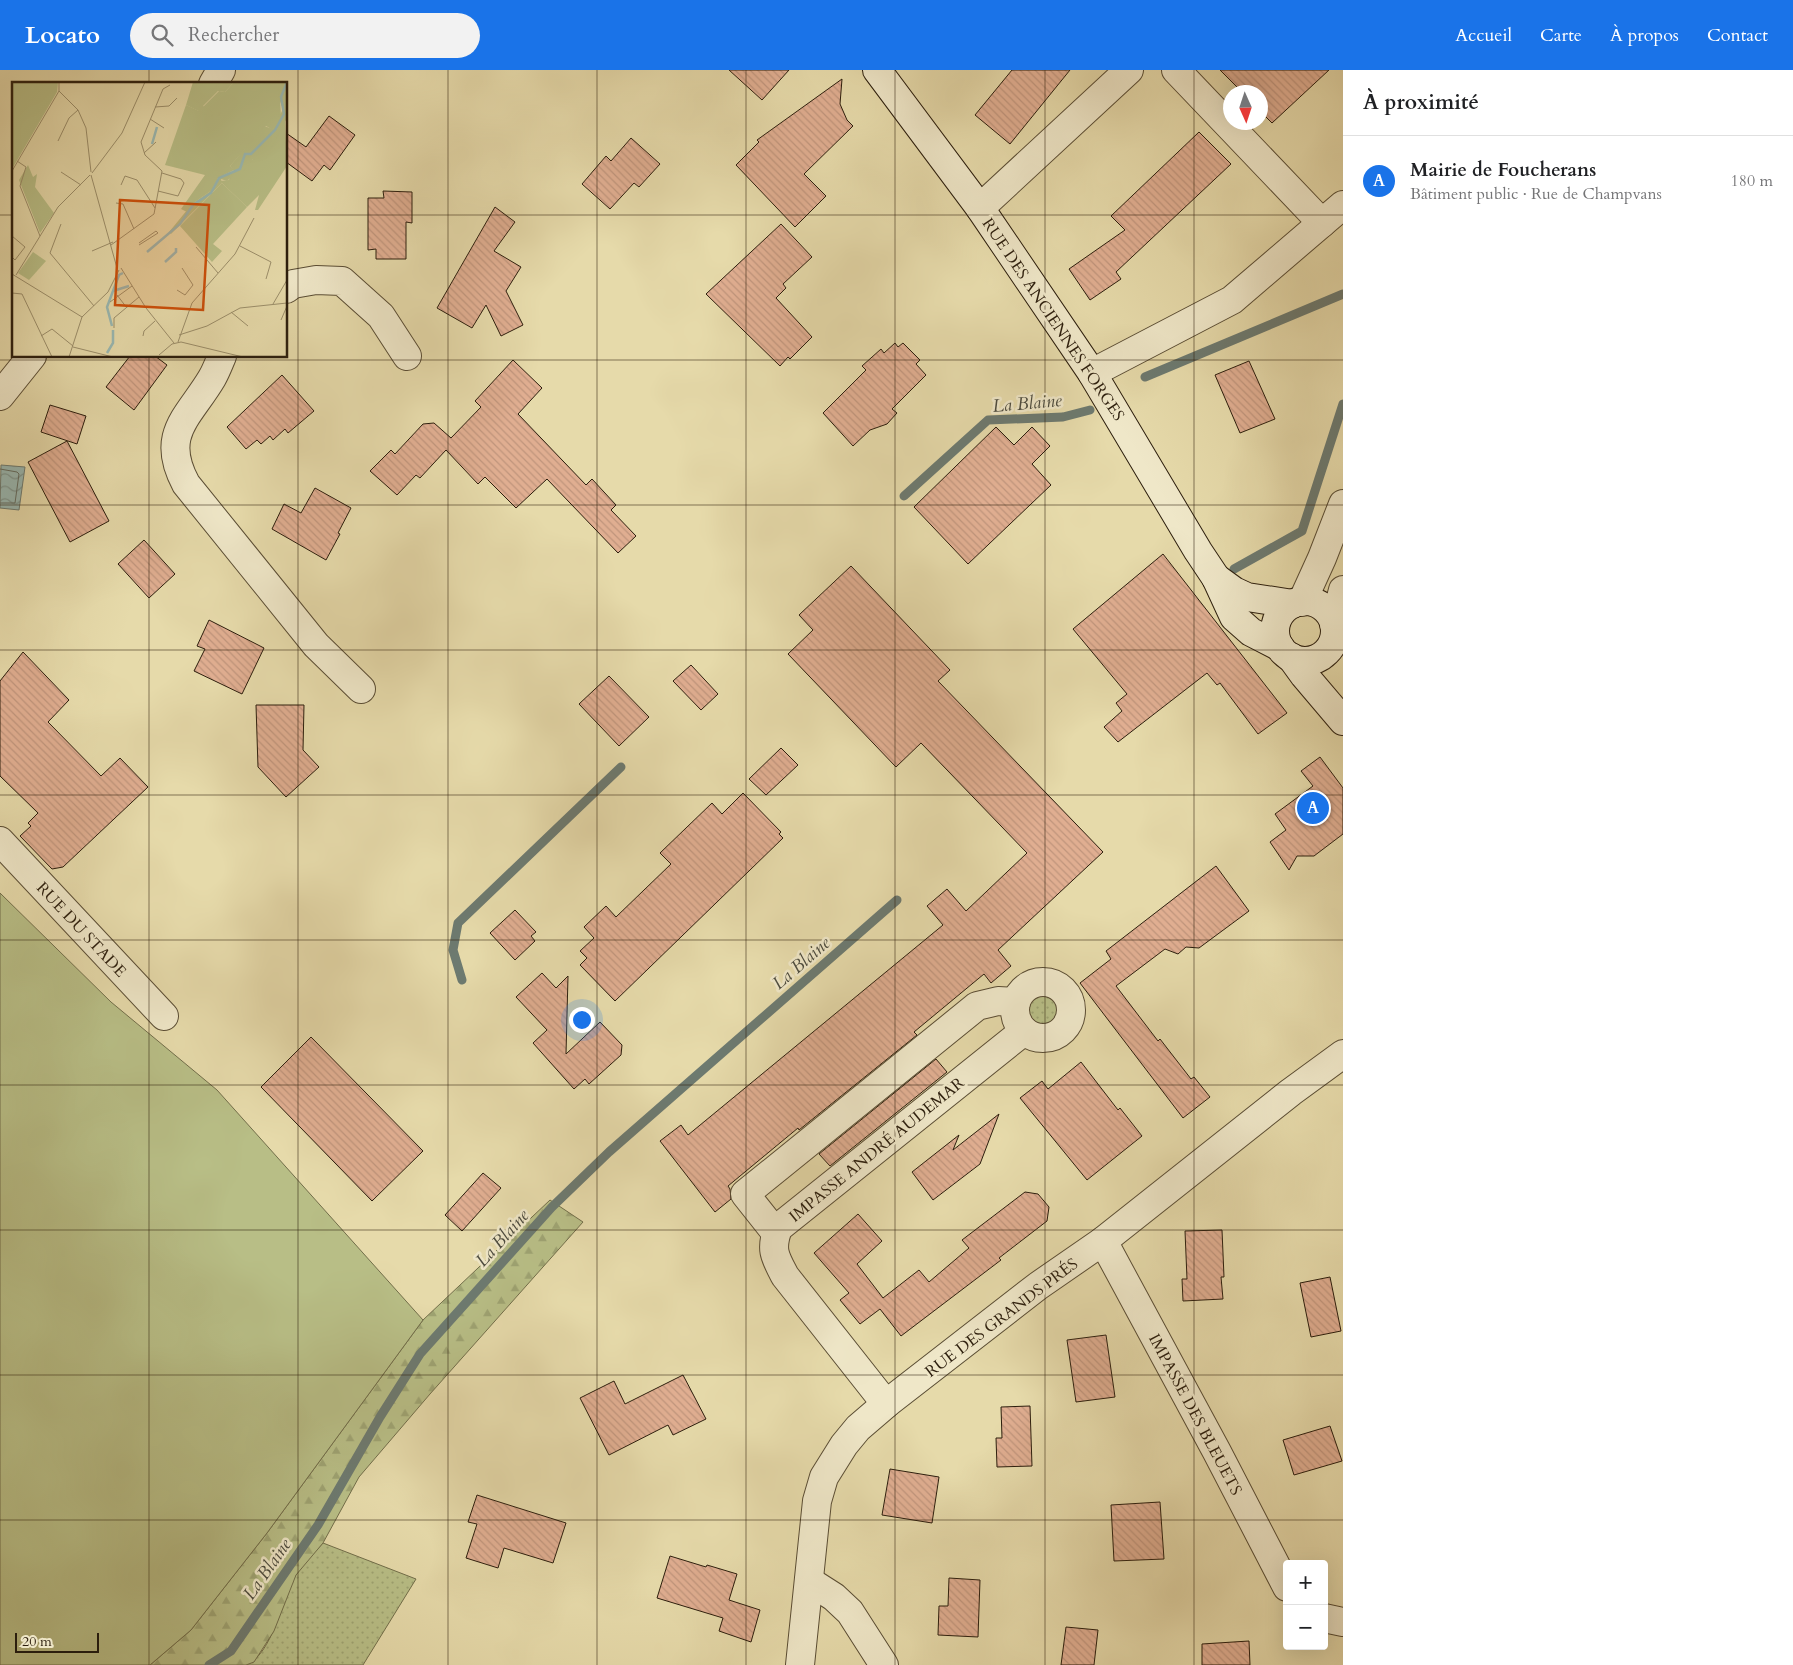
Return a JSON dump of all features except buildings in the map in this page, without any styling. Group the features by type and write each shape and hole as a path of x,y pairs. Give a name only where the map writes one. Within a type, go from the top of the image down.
{"street":[{"path":"214,82 221,70"},
{"name":"RUE DES ANCIENNES FORGES","path":"877,70 980,208 1092,374 1216,578 1234,617 1251,632 1285,652"},
{"path":"980,208 1129,70"},
{"path":"1176,70 1322,223"},
{"path":"1092,374 1232,300 1343,205"},
{"path":"288,287 292,284 316,280 342,281 381,316 406,356"},
{"path":"0,396 30,358"},
{"path":"221,358 212,378 187,413 179,428 175,445 179,471 186,484 316,645 361,689"},
{"path":"1298,603 1322,558 1343,504"},
{"name":"RUE DES ANCIENNES FORGES","path":"1216,578 1234,591 1247,597 1298,603"},
{"path":"1285,652 1305,661 1319,657 1330,648 1343,590"},
{"path":"1343,663 1334,629 1327,612 1322,607 1316,603 1298,603 1282,612 1275,633 1285,652 1343,721"},
{"name":"RUE DU STADE","path":"0,841 164,1016"},
{"path":"1037,982 1055,984 1062,989 1068,996 1072,1014 1063,1031 1054,1037 1035,1038 1024,1031 1019,1026 1015,1017 1016,1002 1022,991 1037,982"},
{"path":"776,1233 745,1194 977,1006 998,1002 1016,1002"},
{"name":"IMPASSE ANDRÉ AUDEMAR","path":"886,1404 785,1276 774,1254 776,1233 778,1228 1024,1031"},
{"name":"RUE DES GRANDS PRÉS","path":"800,1665 817,1502 824,1478 838,1453 858,1428 886,1404 1038,1286 1103,1241 1291,1092 1343,1054"},
{"name":"IMPASSE DES BLEUETS","path":"1103,1241 1217,1452 1283,1579"},
{"path":"809,1581 834,1596 850,1612 884,1665"},
{"path":"1328,1619 1343,1622"}],"green space":[{"path":"0,893 111,1002 217,1090 423,1320 267,1533 191,1630 150,1665 0,1665"},
{"path":"1043,994 1049,995 1057,1003 1057,1015 1049,1023 1043,1024 1037,1023 1029,1015 1028,1009 1029,1003 1037,995"},
{"path":"550,1200 583,1222 359,1477 323,1543 296,1575 274,1631 254,1662 246,1665 150,1665 191,1630 267,1533 423,1320"},
{"path":"323,1543 416,1579 363,1665 246,1665 263,1650 276,1625 295,1576"}],"water":[{"path":"1,465 25,467 19,510 0,508"}],"waterway":[{"name":"La Blaine","path":"1145,377 1343,294"},
{"name":"La Blaine","path":"1234,569 1302,531 1343,404"},
{"name":"La Blaine","path":"904,496 988,420 1063,417 1090,410"},
{"name":"La Blaine","path":"462,980 453,950 458,923 621,767"},
{"name":"La Blaine","path":"209,1665 231,1651 318,1525 380,1417 420,1354 552,1207 609,1152 897,900"}],"place":[{"name":"Mairie de Foucherans","path":"1313,808"}]}
